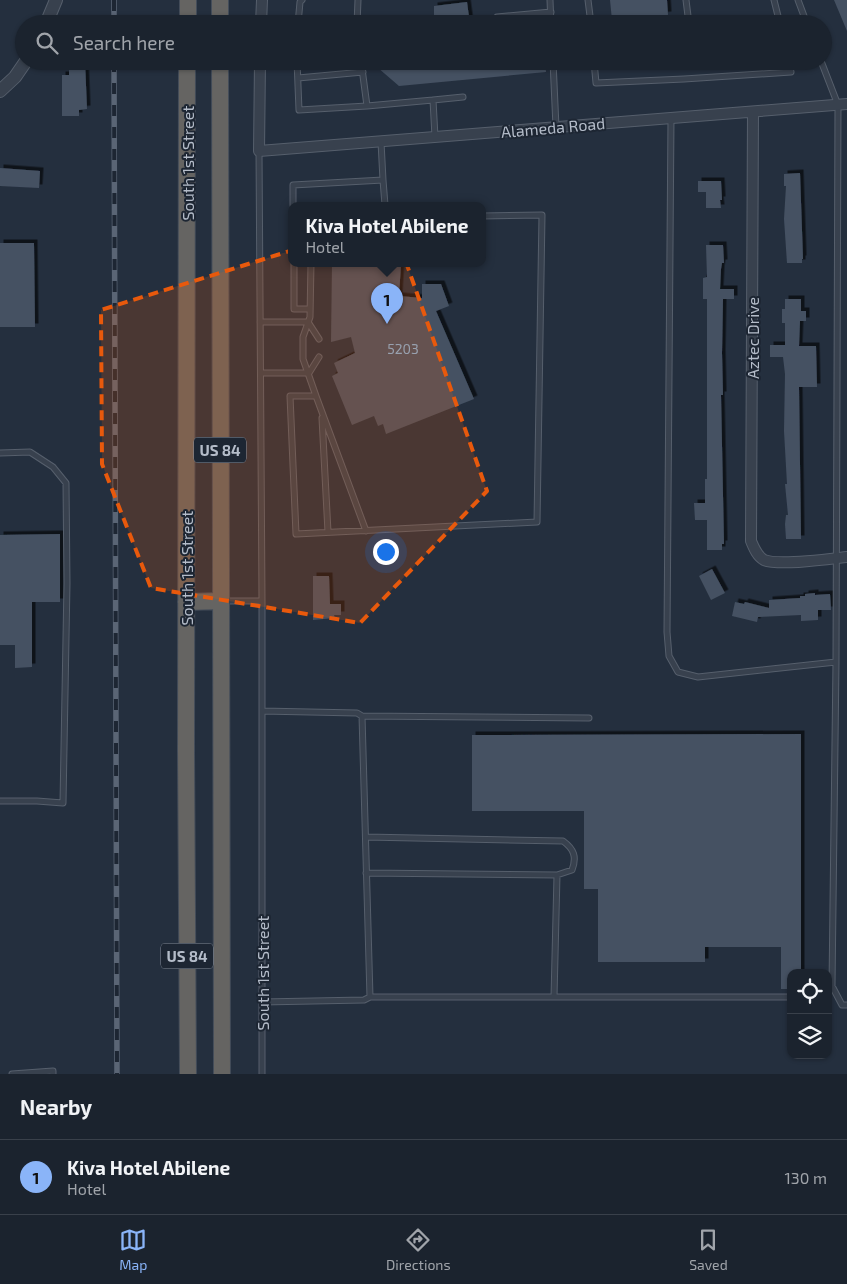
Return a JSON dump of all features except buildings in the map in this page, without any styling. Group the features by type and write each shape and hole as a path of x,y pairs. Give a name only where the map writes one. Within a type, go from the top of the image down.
{"highway":[{"path":"188,0 188,15"},
{"path":"220,0 220,15"},
{"name":"South 1st Street","path":"188,70 186,751 188,1074"},
{"name":"South 1st Street","path":"220,70 222,1074"},
{"path":"186,602 220,601"}],"street":[{"path":"50,15 56,0"},
{"path":"261,15 262,0"},
{"path":"0,91 20,70"},
{"path":"259,151 260,70"},
{"name":"Alameda Road","path":"259,151 842,104"},
{"name":"Aztec Drive","path":"753,112 751,541 755,551 764,560 782,562 836,558"},
{"path":"836,558 847,557"}],"lane":[{"path":"299,15 300,2 302,0"},
{"path":"357,15 358,0"},
{"path":"524,15 551,12 550,0"},
{"path":"588,0 590,15"},
{"path":"686,0 688,15"},
{"path":"774,0 778,15"},
{"path":"798,0 804,15"},
{"path":"298,70 299,110 463,97"},
{"path":"553,70 556,127"},
{"path":"595,70 596,83 790,72 790,70"},
{"path":"825,70 842,104 832,986 842,1005 847,1005"},
{"path":"298,78 363,72 367,106"},
{"path":"433,100 435,137"},
{"path":"671,118 667,632 669,656 678,672 698,677 836,662"},
{"path":"380,141 385,202"},
{"name":"South 1st Street","path":"259,151 262,601 262,1074"},
{"path":"293,202 293,185 383,180"},
{"path":"316,396 290,396 296,534 537,522 542,215 486,216"},
{"path":"294,267 294,309 310,309"},
{"path":"311,267 310,309 303,337 304,359 366,531"},
{"path":"260,322 308,322"},
{"path":"308,322 319,339"},
{"path":"309,373 320,357"},
{"path":"261,374 309,373"},
{"path":"322,412 328,532"},
{"path":"0,453 30,452 53,467 66,483 67,582 62,803 0,801"},
{"path":"220,601 262,601"},
{"path":"262,711 357,713 362,716 590,718"},
{"path":"362,716 370,997"},
{"path":"366,837 563,841 571,846 574,852 575,863 572,870 556,875 366,873"},
{"path":"554,997 556,875"},
{"path":"262,1002 364,1000 370,997 787,997"},
{"path":"12,1074 53,1070 53,1074"}],"highlighted area":[{"path":"309,245 407,265 487,491 360,623 151,588 102,464 101,310"}],"railway":[{"path":"114,0 114,15"},
{"path":"114,70 117,1074"}],"place":[{"name":"Kiva Hotel Abilene","path":"387,324"}]}
